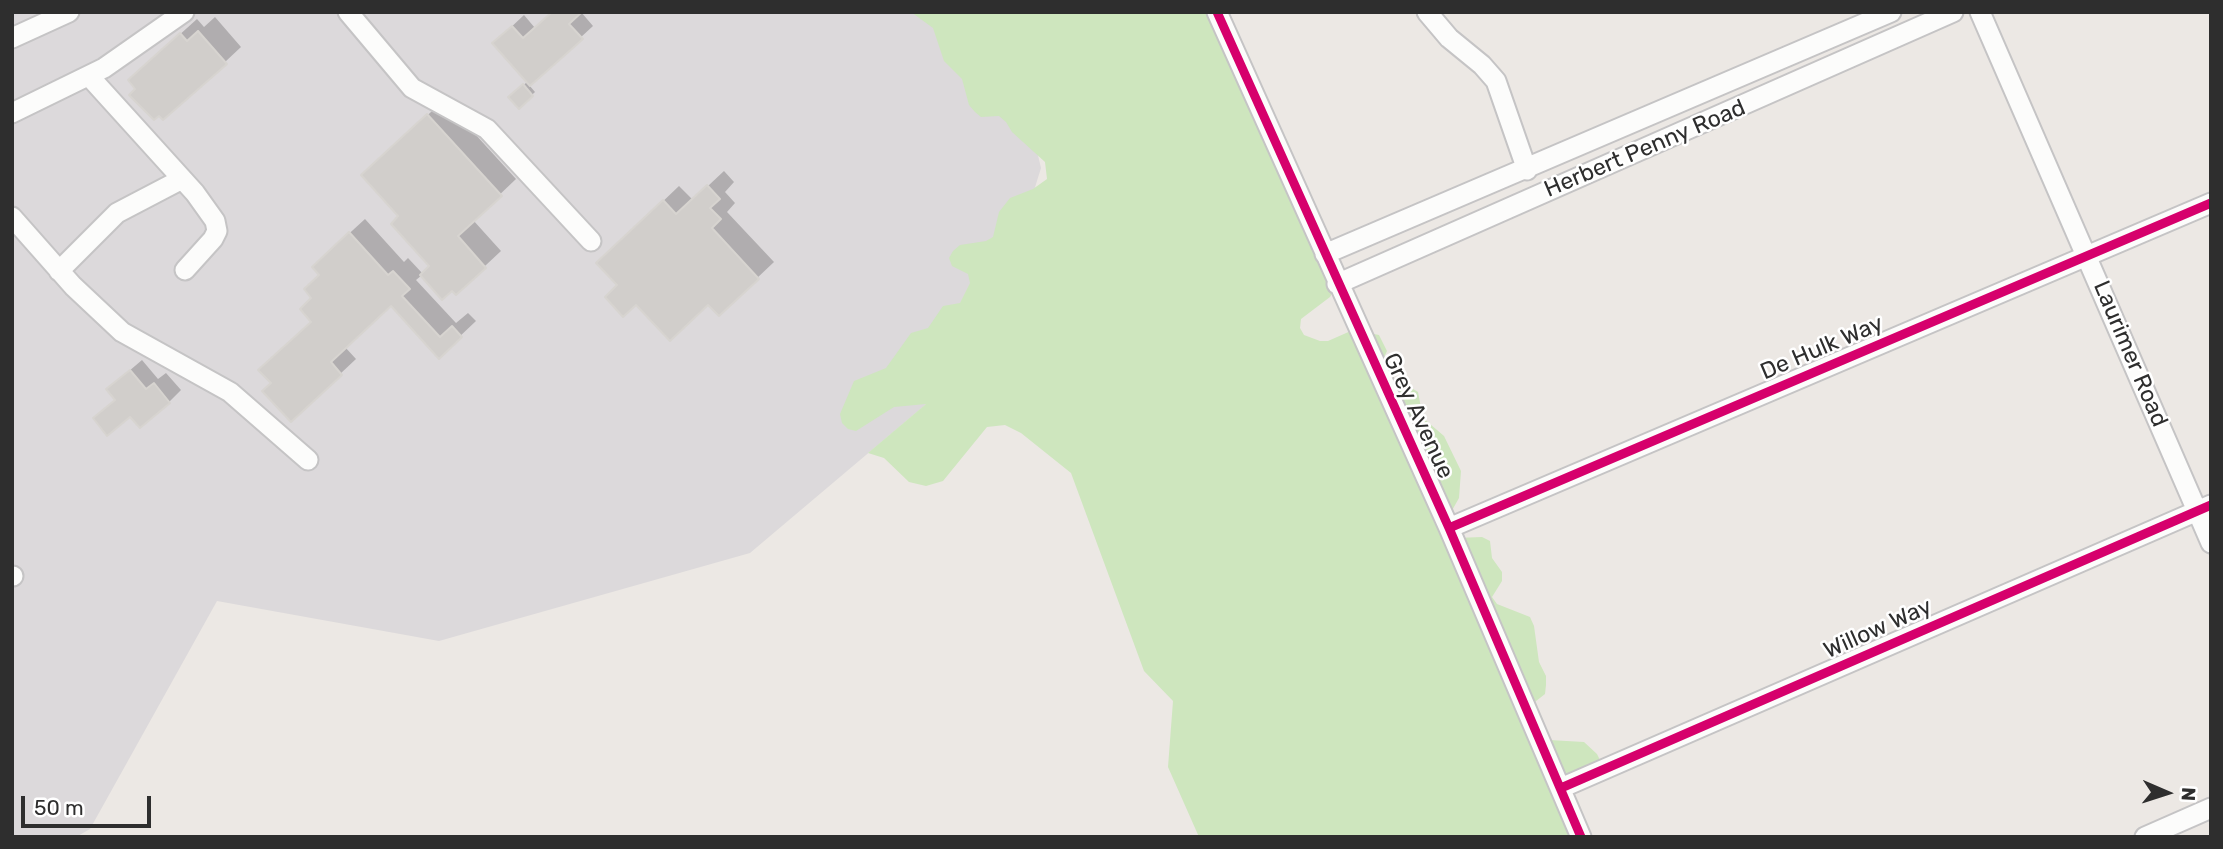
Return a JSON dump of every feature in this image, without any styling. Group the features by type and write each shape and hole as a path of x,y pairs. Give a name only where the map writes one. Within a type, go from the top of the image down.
{"street":[{"path":"12,38 69,12"},
{"path":"12,113 89,76 184,12"},
{"path":"348,12 412,88 487,129 591,241"},
{"name":"Grey Avenue","path":"1217,12 1448,528 1581,837"},
{"path":"1427,12 1449,38 1482,65 1496,81 1527,170"},
{"name":"Herbert Penny Road","path":"1325,254 1527,170 1891,12"},
{"name":"Herbert Penny Road","path":"1337,284 1953,12"},
{"name":"Laurimer Road","path":"1980,12 2087,256 2204,508 2211,543"},
{"path":"89,76 207,209 217,231 185,270"},
{"path":"59,271 117,214 182,179"},
{"name":"De Hulk Way","path":"1448,528 2211,203"},
{"path":"12,217 59,271 122,332 230,392 309,460"},
{"name":"Willow Way","path":"1560,788 2204,508"},
{"path":"2145,837 2211,808"}],"shaded area":[{"path":"12,12 1004,12 1041,168 982,357 750,553 439,641 217,601 90,829 76,837 12,837"}],"green space":[{"path":"911,12 1227,12 1334,290 1330,297 1301,319 1300,328 1304,335 1320,341 1328,341 1353,330 1379,335 1387,351 1379,368 1386,382 1410,387 1418,392 1423,418 1444,436 1461,471 1459,498 1450,514 1456,538 1482,537 1490,541 1492,558 1502,572 1502,581 1492,597 1497,604 1530,617 1534,626 1539,662 1546,676 1546,685 1545,694 1531,705 1549,740 1584,742 1597,754 1601,762 1572,793 1585,837 1199,837 1168,767 1173,701 1144,671 1071,473 1021,433 1005,425 987,427 943,481 926,486 909,482 884,458 868,453 926,404 894,407 856,431 848,429 842,423 840,414 854,381 886,368 911,333 928,328 943,306 960,303 970,283 968,274 952,266 949,258 953,251 960,245 986,241 993,237 999,212 1010,198 1033,189 1047,179 1045,162 1012,132 1006,122 999,116 981,117 969,105 962,79 944,61 933,28"}],"building":[{"path":"552,12 582,12 569,24 583,39 530,86 492,43 512,26 523,38"},
{"path":"198,31 227,64 163,120 159,116 154,120 129,95 135,89 128,80 180,33 187,41"},
{"path":"523,84 533,96 519,109 508,97"},
{"path":"427,114 502,196 458,236 486,268 456,295 452,291 442,300 420,275 429,266 391,224 398,216 361,175"},
{"path":"707,185 720,199 710,208 721,219 712,228 759,279 719,316 708,305 670,341 636,305 623,317 605,297 617,285 596,263 663,200 676,214"},
{"path":"349,232 388,275 393,271 410,289 402,296 440,337 452,326 462,337 439,359 391,306 331,362 342,375 291,422 262,391 271,383 258,370 311,322 300,309 311,298 304,289 319,275 312,267"},
{"path":"130,370 146,389 154,383 170,403 140,428 130,417 107,436 93,418 115,400 106,389"}],"cycle path":[{"path":"1217,12 1449,528 1581,837"},
{"path":"1449,528 2211,203"},
{"path":"1561,788 2211,505"}]}
